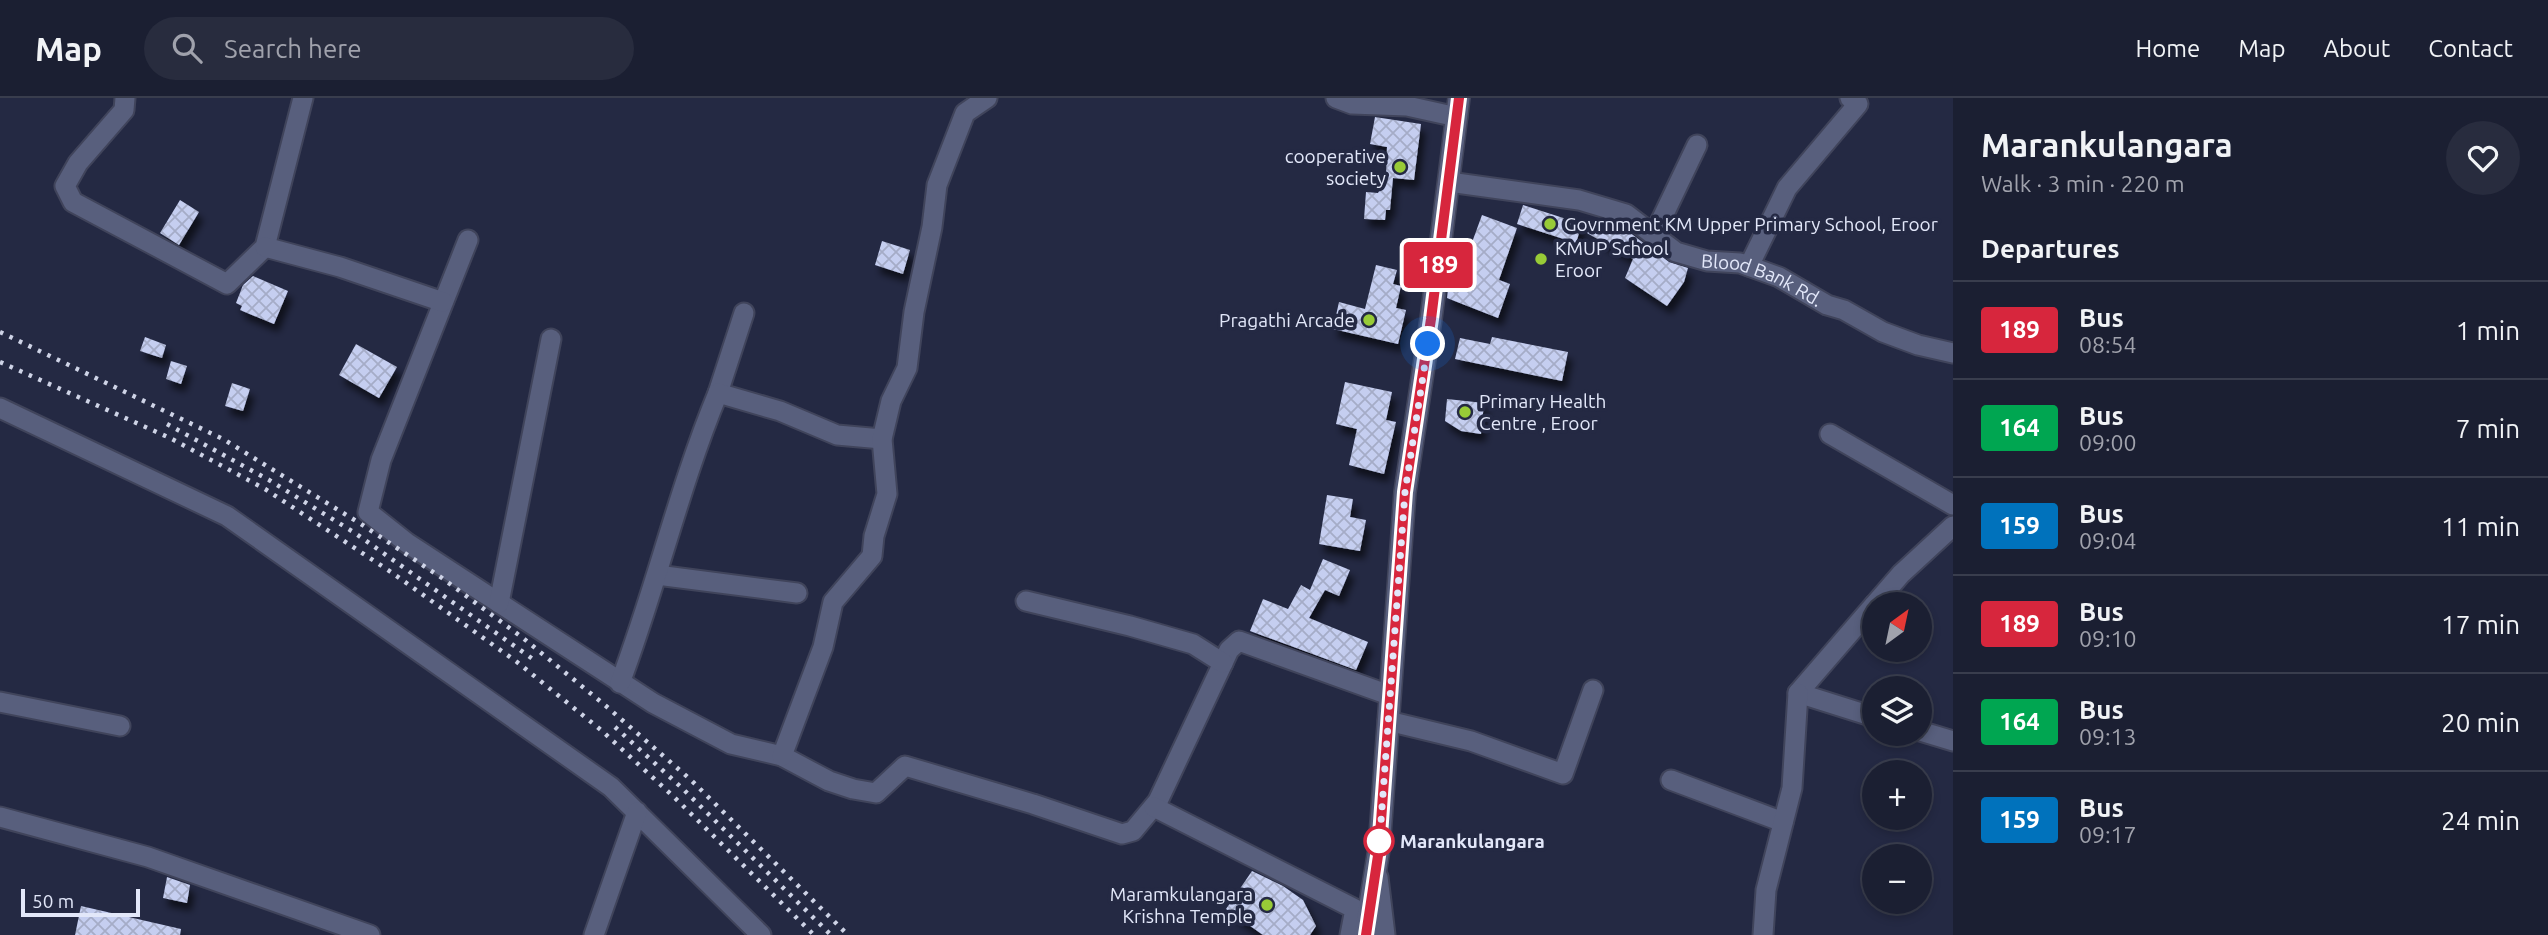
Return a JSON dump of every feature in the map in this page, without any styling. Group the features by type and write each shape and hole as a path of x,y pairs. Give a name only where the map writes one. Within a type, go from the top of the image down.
{"main road":[{"path":"1366,935 1376,863 1405,492 1431,319 1458,108"}],"street":[{"path":"125,98 124,110 78,163 65,186 73,202 227,284 265,247 303,98"},
{"path":"782,757 823,648 833,602 872,556 874,536 887,494 882,439 891,401 907,368 914,312 932,227 937,185 965,113 987,98"},
{"path":"1336,98 1352,104 1458,108"},
{"path":"1749,266 1787,188 1858,104 1850,98"},
{"path":"1654,235 1697,145"},
{"name":"Blood Bank Rd.","path":"1449,182 1579,200 1626,214 1676,252 1707,261 1749,266 1779,277 1882,332 1918,345 1953,353"},
{"path":"468,240 381,460 368,512 407,543 620,683 730,744 782,757 830,781 876,793 905,766 1122,834 1133,831 1154,807 1229,650 1239,641 1390,695"},
{"path":"265,247 340,267 443,302"},
{"path":"620,683 744,313"},
{"path":"499,603 551,338"},
{"path":"718,393 780,411 837,435 882,439"},
{"path":"0,408 227,516 611,787 761,935"},
{"path":"1830,434 1953,505"},
{"path":"1885,592 1900,574 1953,526"},
{"path":"657,575 797,593"},
{"path":"1027,601 1130,626 1193,645 1223,663"},
{"path":"1763,935 1766,890 1791,788 1798,693 1862,619"},
{"path":"1388,721 1471,741 1563,774 1593,690"},
{"path":"1798,693 1862,713"},
{"path":"0,702 120,726"},
{"path":"1932,735 1953,741"},
{"path":"1671,780 1783,822"},
{"path":"1154,807 1355,909 1350,935"},
{"path":"594,935 637,812"},
{"path":"0,817 148,857 370,935"},
{"path":"1376,863 1385,935"}],"building":[{"path":"1375,117 1421,124 1414,180 1393,178 1390,210 1386,210 1385,220 1364,219 1366,192 1378,193 1386,177 1387,147 1370,144"},
{"path":"180,200 199,212 179,245 160,233"},
{"name":"Govrnment KM Upper Primary School, Eroor","path":"1523,205 1582,224 1576,243 1517,224"},
{"path":"1482,215 1517,228 1499,280 1510,284 1498,318 1447,298 1451,263 1463,267"},
{"path":"1596,218 1629,232 1669,262 1688,268 1684,282 1667,306 1625,278 1633,259 1587,233"},
{"path":"882,241 910,250 903,274 875,265"},
{"name":"Pragathi Arcade","path":"1376,265 1397,270 1393,284 1401,286 1396,308 1406,310 1398,344 1333,329 1339,302 1365,309"},
{"path":"253,276 288,291 274,324 240,310 242,306 236,303 243,285"},
{"path":"145,337 166,345 162,358 140,351"},
{"path":"1492,337 1568,352 1562,381 1455,359 1460,338 1490,344"},
{"path":"356,344 397,367 379,398 339,375"},
{"path":"171,361 187,366 181,384 166,379"},
{"path":"1345,382 1392,392 1386,420 1396,422 1384,474 1349,465 1357,429 1336,424"},
{"path":"232,383 250,389 243,411 225,406"},
{"name":"Primary Health Centre , Eroor","path":"1447,399 1484,403 1481,434 1461,431 1445,421"},
{"path":"1327,495 1353,499 1350,517 1366,520 1360,551 1319,544"},
{"path":"1323,559 1350,570 1339,596 1325,590 1309,618 1368,642 1356,670 1250,631 1263,599 1288,609 1301,585 1310,590"},
{"name":"Maramkulangara Krishna Temple","path":"1252,871 1283,886 1303,900 1316,926 1310,935 1263,935 1226,909"},
{"path":"167,877 190,885 187,903 163,898"},
{"path":"81,906 181,929 180,935 75,935"}],"railway":[{"path":"0,332 223,439 361,524 442,578 523,638 691,780 848,935"},
{"path":"0,362 170,438 265,489 391,572 517,662 601,730 674,797 814,935"},
{"path":"167,424 269,480 355,533 537,662"},
{"path":"615,727 682,788 831,935"}],"bus line":[{"name":"189","path":"1366,935 1366,920 1379,849 1405,492 1431,319 1459,98"}],"place":[{"name":"cooperative society","path":"1400,167"},
{"name":"Govrnment KM Upper Primary School, Eroor","path":"1550,224"},
{"name":"KMUP School Eroor","path":"1541,259"},
{"name":"Pragathi Arcade","path":"1369,320"},
{"name":"Primary Health Centre , Eroor","path":"1465,412"},
{"name":"Marankulangara","path":"1379,841"},
{"name":"Maramkulangara Krishna Temple","path":"1267,905"}],"route":[{"path":"1379,841 1379,849 1405,492 1428,344"}]}
